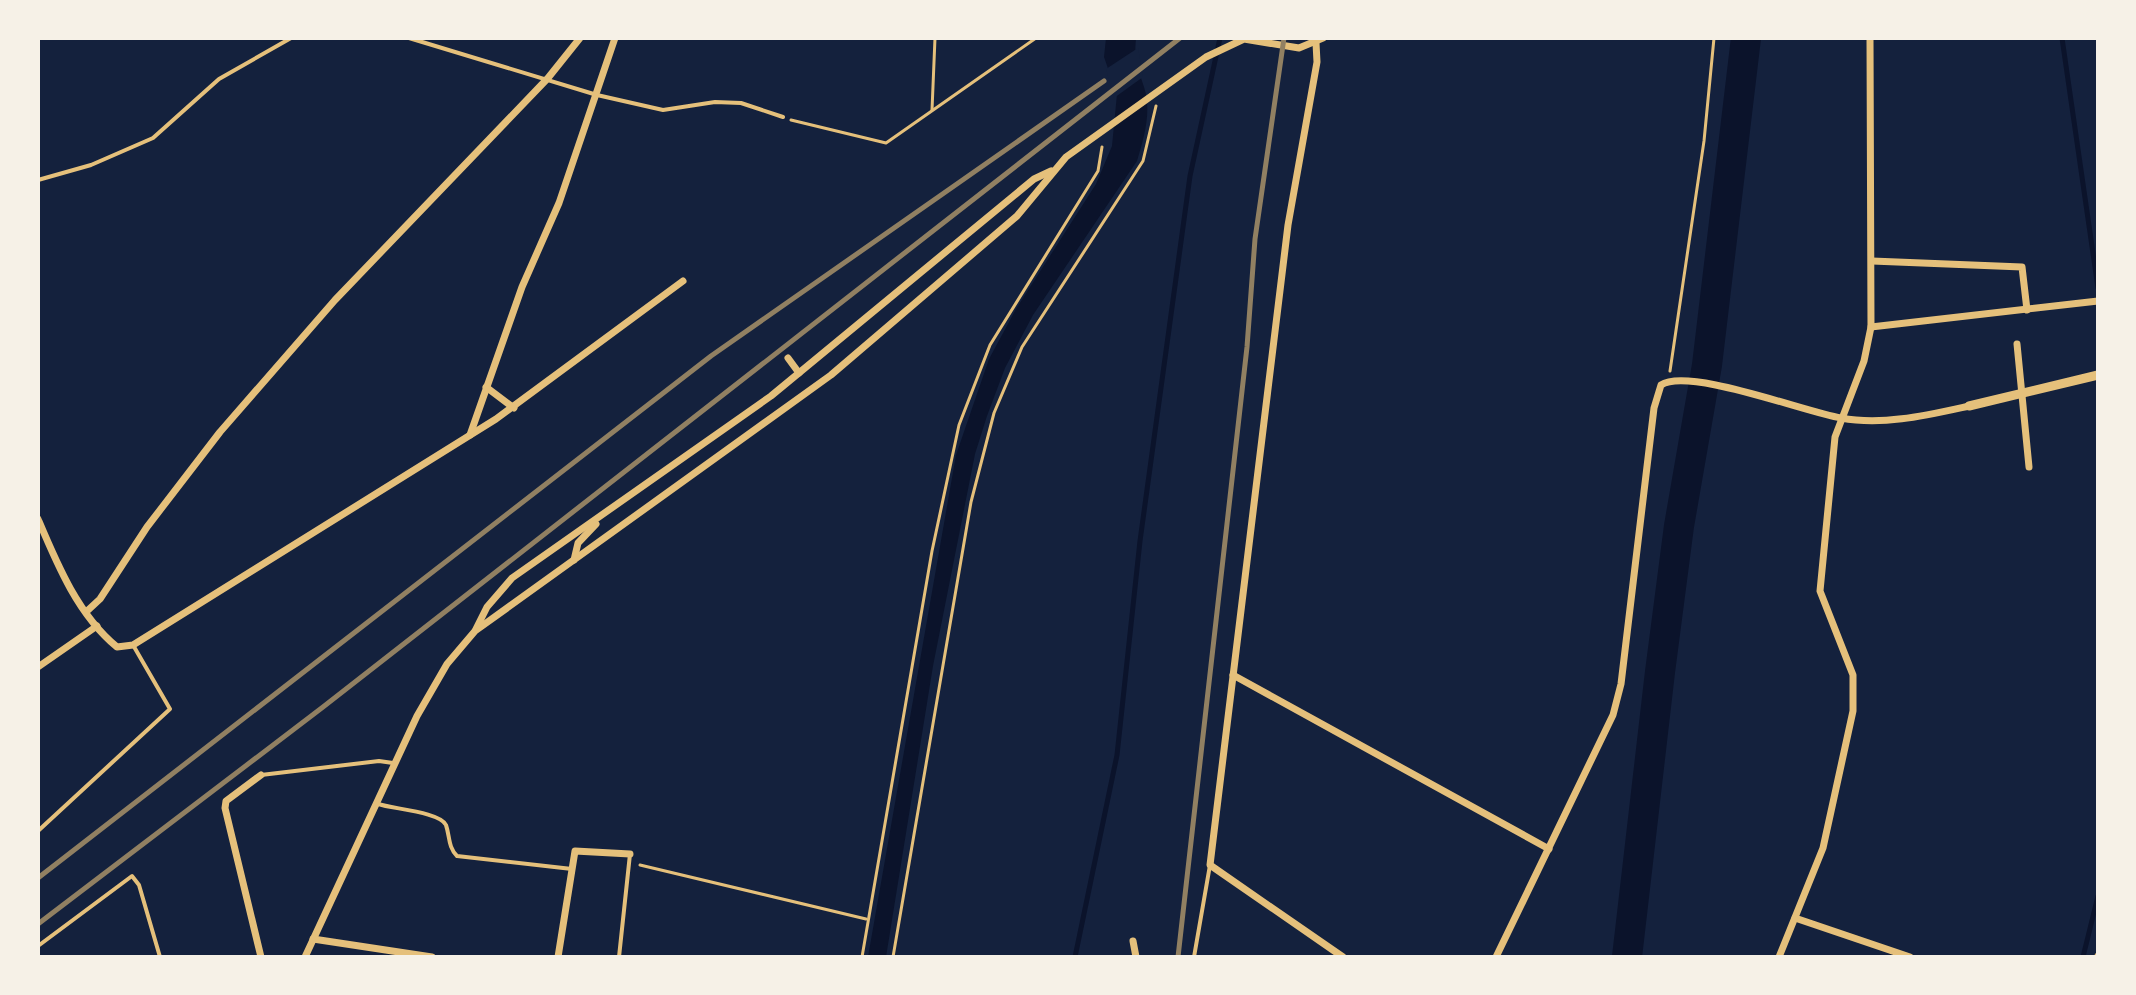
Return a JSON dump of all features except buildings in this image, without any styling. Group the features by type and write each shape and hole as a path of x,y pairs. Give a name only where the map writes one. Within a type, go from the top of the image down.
{"street":[{"path":"86,612 100,599 147,527 220,432 335,300 548,78 580,38"},
{"path":"470,435 543,235 559,203 615,38"},
{"path":"475,631 831,375 1017,216 1054,169 1149,96 1206,57 1244,38 1299,48 1319,40 1288,225 1210,865 1343,957"},
{"path":"1779,957 1823,848 1839,786 1854,702 1849,663 1820,591 1840,418 1864,361 1871,327 1870,38"},
{"path":"305,957 393,763 447,664 475,631 487,607 512,578 600,520 799,373 1034,179 1054,169"},
{"path":"1872,261 2022,267 2027,310"},
{"path":"38,519 86,612 117,647 133,645 514,408 683,281"},
{"path":"1871,327 2098,301"},
{"path":"2017,344 2029,467"},
{"path":"788,358 799,373"},
{"path":"1496,957 1617,701 1657,392 1671,381 1730,388 1840,418 1894,419 1969,406 2098,375"},
{"path":"486,387 514,408"},
{"path":"574,560 578,543 600,520"},
{"path":"38,667 97,626"},
{"path":"1233,675 1549,849"},
{"path":"261,775 226,801 225,808 261,957"},
{"path":"558,957 575,851 630,858"},
{"path":"1795,918 1910,957"},
{"path":"313,939 383,953 432,957"},
{"path":"1133,941 1136,957"}],"lane":[{"path":"38,180 91,165 153,138 219,79 291,38"},
{"path":"409,38 597,95 663,110 715,102 741,103 783,117"},
{"path":"38,831 170,709 133,645"},
{"path":"261,775 393,763"},
{"path":"375,804 438,817 446,825 451,849 457,856 572,869"},
{"path":"619,957 630,858"},
{"path":"1194,957 1210,865"},
{"path":"38,946 132,876 139,885 160,957"}],"path":[{"path":"932,110 935,38"},
{"path":"783,117 886,143 1036,38"},
{"path":"1671,381 1704,141 1714,38"},
{"path":"893,957 971,502 994,413 1022,347 1143,161 1156,104"},
{"path":"862,957 937,525 959,425 990,345 1098,171 1103,149 1097,133"},
{"path":"630,858 868,920"}],"water":[{"path":"1106,38 1136,38 1135,52 1147,105 1142,143 1137,161 1033,315 1005,368 987,416 975,454 933,666 886,957 868,957 956,455 989,359 1016,309 1096,184 1112,146 1117,94 1104,57"}],"pier":[{"path":"1138,48 1143,77 1114,98 1106,69"}],"waterway":[{"path":"1075,957 1117,755 1140,541 1190,176 1220,38"},
{"path":"1627,957 1660,672 1679,526 1707,365 1746,38"},
{"path":"2062,38 2098,288"},
{"path":"2083,957 2098,896"}],"railway":[{"path":"38,924 323,707 1180,38"},
{"path":"1178,957 1247,347 1255,239 1284,38"},
{"path":"38,878 711,356 1104,81"}]}
